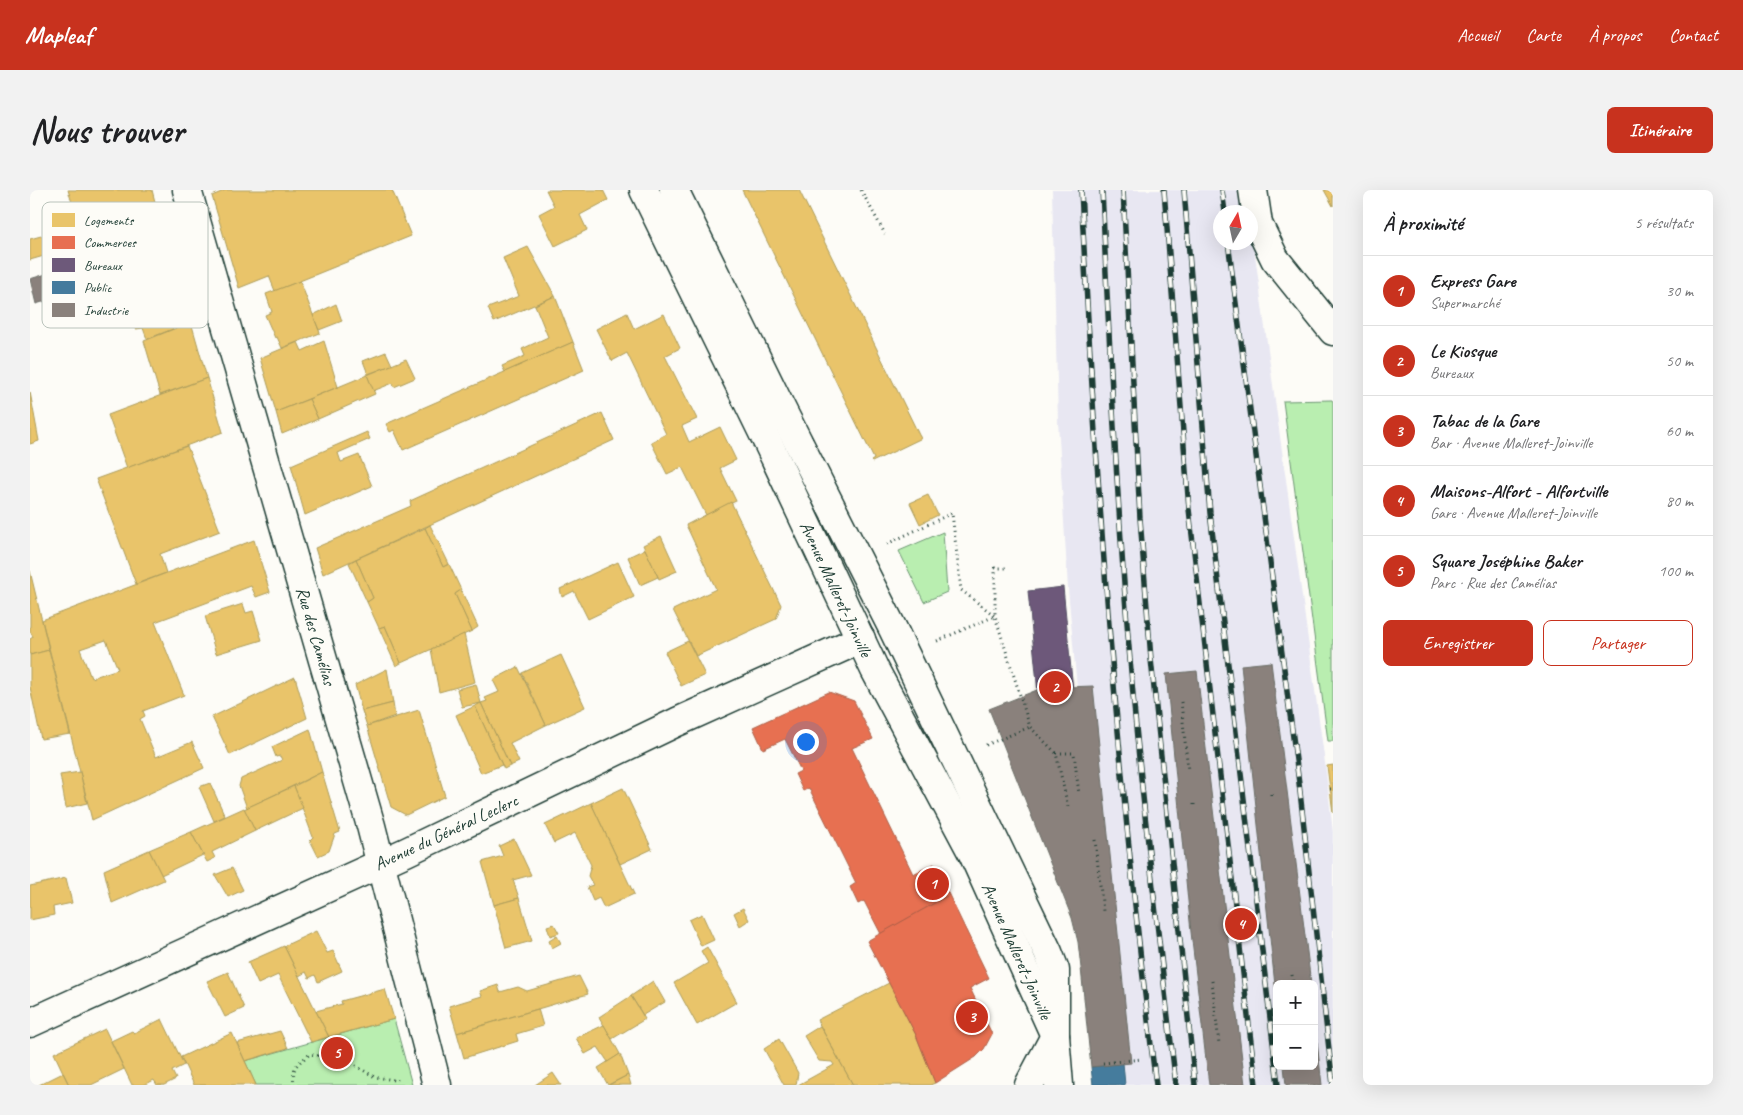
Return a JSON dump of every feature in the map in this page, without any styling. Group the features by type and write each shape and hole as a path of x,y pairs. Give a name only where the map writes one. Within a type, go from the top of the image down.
{"street":[{"name":"Avenue Malleret-Joinville","path":"644,190 768,443 892,704 973,854 1055,1036"},
{"name":"Avenue Malleret-Joinville","path":"674,190 893,628 1033,919 1055,970 1055,1036"},
{"path":"1254,190 1258,224 1275,259 1333,332"},
{"name":"Rue des Camélias","path":"208,263 371,826 437,1085"},
{"name":"Avenue du Général Leclerc","path":"30,1023 380,864 677,722 860,639"},
{"path":"1029,1085 1055,1036"},
{"path":"1055,1036 1059,1085"}],"path":[{"path":"861,190 885,234"},
{"path":"884,545 952,513 961,590 995,616"},
{"path":"1009,568 995,568 995,616 1030,727 1056,753 1068,807"},
{"path":"929,644 995,616"},
{"path":"1181,702 1188,770"},
{"path":"955,758 1030,727"},
{"path":"1056,753 1074,753 1079,794"},
{"path":"1271,794 1271,799"},
{"path":"1194,804 1194,809"},
{"path":"1095,840 1103,911"},
{"path":"1292,975 1293,980"},
{"path":"1212,982 1219,1044"},
{"path":"294,1085 293,1073 295,1066 310,1054 349,1062 375,1077 402,1082"},
{"path":"1103,1063 1142,1060"}],"shaded area":[{"path":"1052,190 1245,190 1248,205 1213,205 1213,250 1254,250 1333,832 1333,1085 1113,1085 1068,589 1058,421"}],"green space":[{"path":"1332,400 1333,741 1328,741 1283,401"},
{"path":"943,532 947,592 924,602 899,551"},
{"path":"394,1019 412,1085 256,1085 245,1061"}],"building: Logements":[{"path":"68,190 152,190 155,202 72,202"},
{"path":"226,190 392,190 411,236 275,291 269,276 239,288 212,196"},
{"path":"546,190 603,190 608,200 580,215 587,230 555,246 539,214 554,206"},
{"path":"742,190 799,190 922,438 871,461 874,459"},
{"path":"1324,190 1333,190 1333,206"},
{"path":"42,236 42,257 30,260 30,239"},
{"path":"528,247 555,296 494,322 488,308 519,296 503,258"},
{"path":"300,281 320,333 282,348 277,337 275,338 265,315 272,312 266,294"},
{"path":"555,296 573,342 505,372 502,366 525,356 522,349 548,337 535,305"},
{"path":"336,304 342,321 319,330 313,315"},
{"path":"627,313 634,329 664,314 680,348 665,356 697,419 682,426 689,442 720,427 736,460 720,468 736,501 706,515 682,467 667,474 651,442 666,434 627,353 612,361 596,329"},
{"path":"143,328 173,328 173,329 147,339"},
{"path":"176,328 193,328 207,378 160,395 144,341"},
{"path":"324,341 338,387 276,412 260,358 298,342 302,351"},
{"path":"573,342 584,370 403,450 394,430 390,432 386,424"},
{"path":"386,352 392,365 368,374 363,361"},
{"path":"406,359 415,378 394,387 393,383 373,391 367,375"},
{"path":"367,375 375,394 318,419 309,399"},
{"path":"207,378 223,432 127,468 108,415"},
{"path":"30,392 39,441 30,444"},
{"path":"309,399 318,419 282,434 276,412"},
{"path":"602,413 614,440 323,574 315,548 411,506 410,501"},
{"path":"367,432 370,439 338,453 341,462 359,455 372,486 305,515 291,465"},
{"path":"187,446 220,531 160,554 166,573 136,584 96,479"},
{"path":"928,495 938,515 920,524 910,503"},
{"path":"731,502 781,605 776,619 696,656 673,610 716,589 686,525"},
{"path":"430,525 449,564 443,567 425,528"},
{"path":"425,528 443,567 449,564 461,590 455,594 472,631 401,663 385,626 379,628 367,602 373,598 356,559"},
{"path":"661,536 677,571 659,579 643,545"},
{"path":"254,540 270,592 256,597 251,586 155,622 184,695 143,711 145,716 140,719 156,757 192,742 204,768 92,820 42,620","holes":["106,640 118,669 91,678 80,649"]},
{"path":"645,549 658,577 640,585 628,557"},
{"path":"356,559 373,598 367,602 349,563"},
{"path":"618,562 634,597 588,619 574,591 562,597 560,589"},
{"path":"30,571 49,650 30,655 30,639 33,637 30,631"},
{"path":"461,590 478,627 472,631 455,594"},
{"path":"243,604 246,613 253,611 262,640 216,654 205,616"},
{"path":"385,626 401,663 396,666 379,628"},
{"path":"464,634 475,682 439,692 431,649"},
{"path":"688,641 705,675 681,686 665,652"},
{"path":"49,650 70,734 41,739 30,687 30,655"},
{"path":"561,655 585,707 546,725 522,673"},
{"path":"518,667 546,725 510,743 519,762 510,766 481,703 487,701 485,698 499,692 493,680"},
{"path":"387,669 393,703 362,711 355,685"},
{"path":"295,677 307,718 230,755 212,717"},
{"path":"476,684 481,703 462,707 457,689"},
{"path":"393,703 395,716 367,726 362,711"},
{"path":"481,703 510,766 504,769 475,706"},
{"path":"475,706 502,765 481,773 456,715"},
{"path":"419,710 445,796 406,815 391,807 367,726"},
{"path":"310,729 322,772 247,808 239,786 241,779 282,760 280,756 276,757 272,747"},
{"path":"1333,765 1333,813 1327,766"},
{"path":"80,772 87,803 66,808 60,775"},
{"path":"322,772 340,832 335,834 329,851 318,856 310,840 313,837 294,786"},
{"path":"210,783 225,816 214,821 199,787"},
{"path":"294,786 303,808 255,831 244,809"},
{"path":"623,788 652,849 620,864 591,803"},
{"path":"591,803 634,894 604,908 599,898 593,901 587,887 593,885 588,876 591,865 575,833 554,843 545,825"},
{"path":"244,808 255,831 212,852 215,858 207,862 191,832"},
{"path":"191,832 203,855 161,875 149,850"},
{"path":"514,839 531,875 513,880 519,898 494,905 482,862 503,856 499,846"},
{"path":"149,850 164,880 112,903 104,870"},
{"path":"232,868 243,890 228,897 215,875"},
{"path":"66,878 72,903 53,907 54,915 30,920 30,886"},
{"path":"519,898 532,941 506,948 494,905"},
{"path":"743,908 749,920 740,926 734,913"},
{"path":"702,914 714,940 701,946 689,920"},
{"path":"554,924 559,933 550,936 547,926"},
{"path":"316,931 327,953 333,951 342,971 318,982 315,975 309,978 306,972 299,976 284,946"},
{"path":"557,936 561,943 552,948 549,941"},
{"path":"284,946 329,1037 311,1042 278,975 258,984 248,962"},
{"path":"707,947 737,1002 697,1025 674,983 708,963 701,951"},
{"path":"228,972 244,1008 225,1017 207,981"},
{"path":"579,976 588,994 457,1033 449,1006 482,996 480,991 498,985 500,992 518,987 527,991"},
{"path":"653,981 665,1002 643,1015 631,996"},
{"path":"889,983 916,1035 935,1083 930,1085 853,1085 817,1020"},
{"path":"385,989 394,1019 329,1037 316,1011 342,1004 341,1001"},
{"path":"631,996 645,1019 612,1039 599,1017"},
{"path":"538,1009 543,1026 516,1034 518,1041 464,1058 457,1033"},
{"path":"162,1019 184,1065 172,1071 176,1079 164,1085 157,1085 154,1080 144,1085 132,1085 111,1041 132,1031 134,1033"},
{"path":"604,1025 620,1054 608,1062 598,1047 585,1054 576,1038"},
{"path":"820,1026 853,1085 798,1085 834,1065 832,1062 819,1061 804,1036"},
{"path":"105,1029 124,1069 91,1085 69,1085 54,1053"},
{"path":"280,1031 288,1048 245,1061 237,1043"},
{"path":"232,1033 256,1085 194,1085 181,1057"},
{"path":"779,1039 798,1073 796,1085 784,1085 764,1049"},
{"path":"620,1054 628,1075 608,1085 598,1068"},
{"path":"63,1073 69,1085 39,1085"},
{"path":"553,1073 561,1085 535,1085"},
{"path":"628,1075 631,1085 609,1085"}],"building: Commerces":[{"path":"829,692 854,701 873,739 852,748 913,874 934,864 949,895 881,934 864,901 858,904 850,887 856,883 809,788 803,791 795,774 801,771 785,739 763,749 753,727"},
{"path":"949,895 989,978 970,988 992,1034 984,1049 976,1057 935,1083 916,1035 867,941"}],"building: Bureaux":[{"path":"1063,587 1075,711 1040,714 1028,591"}],"building: Public":[{"path":"1123,1063 1125,1085 1093,1085 1091,1067"}],"building: Industrie":[{"path":"42,275 42,302 36,304 30,279"},
{"path":"1271,662 1311,980 1274,980 1241,665"},
{"path":"1197,671 1245,1085 1209,1085 1191,932 1166,674"},
{"path":"1093,686 1131,1063 1091,1067 1078,942 1072,918 989,709 1042,688"},
{"path":"1318,1050 1322,1085 1286,1085 1284,1070 1318,1070"}],"railway":[{"path":"1081,190 1101,526 1110,638 1130,862 1156,1085"},
{"path":"1102,190 1126,616 1139,758 1176,1085"},
{"path":"1123,190 1140,518 1151,659 1195,1085"},
{"path":"1164,190 1189,509 1256,1085"},
{"path":"1184,190 1210,513 1278,1085"},
{"path":"1222,190 1224,205"},
{"path":"1229,250 1299,783 1333,1085"}],"place":[{"name":"Le Kiosque","path":"1055,687"},
{"name":"Express Gare","path":"933,884"},
{"name":"Maisons-Alfort - Alfortville","path":"1241,924"},
{"name":"Tabac de la Gare","path":"972,1017"},
{"name":"Square Joséphine Baker","path":"337,1053"}]}
